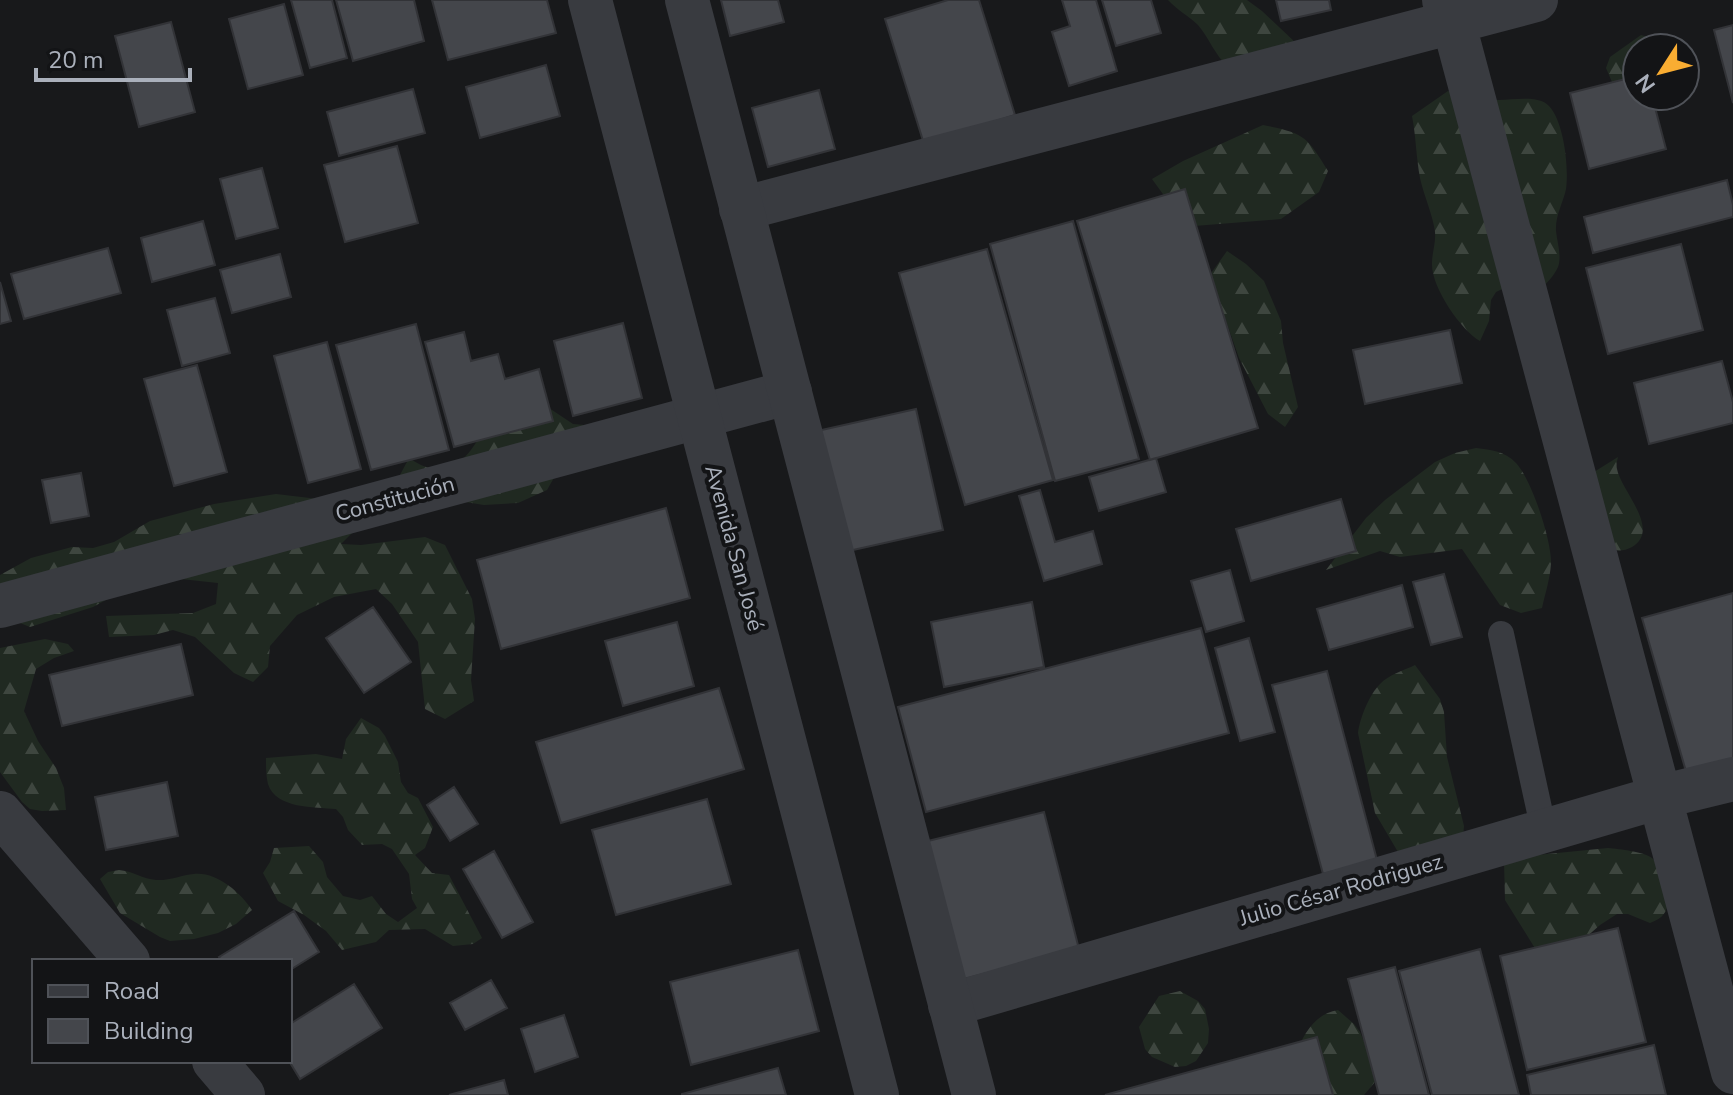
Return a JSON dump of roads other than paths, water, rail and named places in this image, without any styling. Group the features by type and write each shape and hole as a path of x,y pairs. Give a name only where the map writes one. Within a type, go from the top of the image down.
{"street":[{"name":"Avenida San José","path":"590,0 877,1095"},
{"path":"687,0 974,1095"},
{"path":"741,209 1449,11 1536,0"},
{"path":"1449,11 1733,1072"},
{"name":"Constitución","path":"0,606 790,392"},
{"name":"Julio César Rodriguez","path":"950,1005 1660,797 1733,779"},
{"path":"0,813 126,959"},
{"path":"216,1063 243,1095"}],"lane":[{"path":"1501,634 1544,831"}]}
